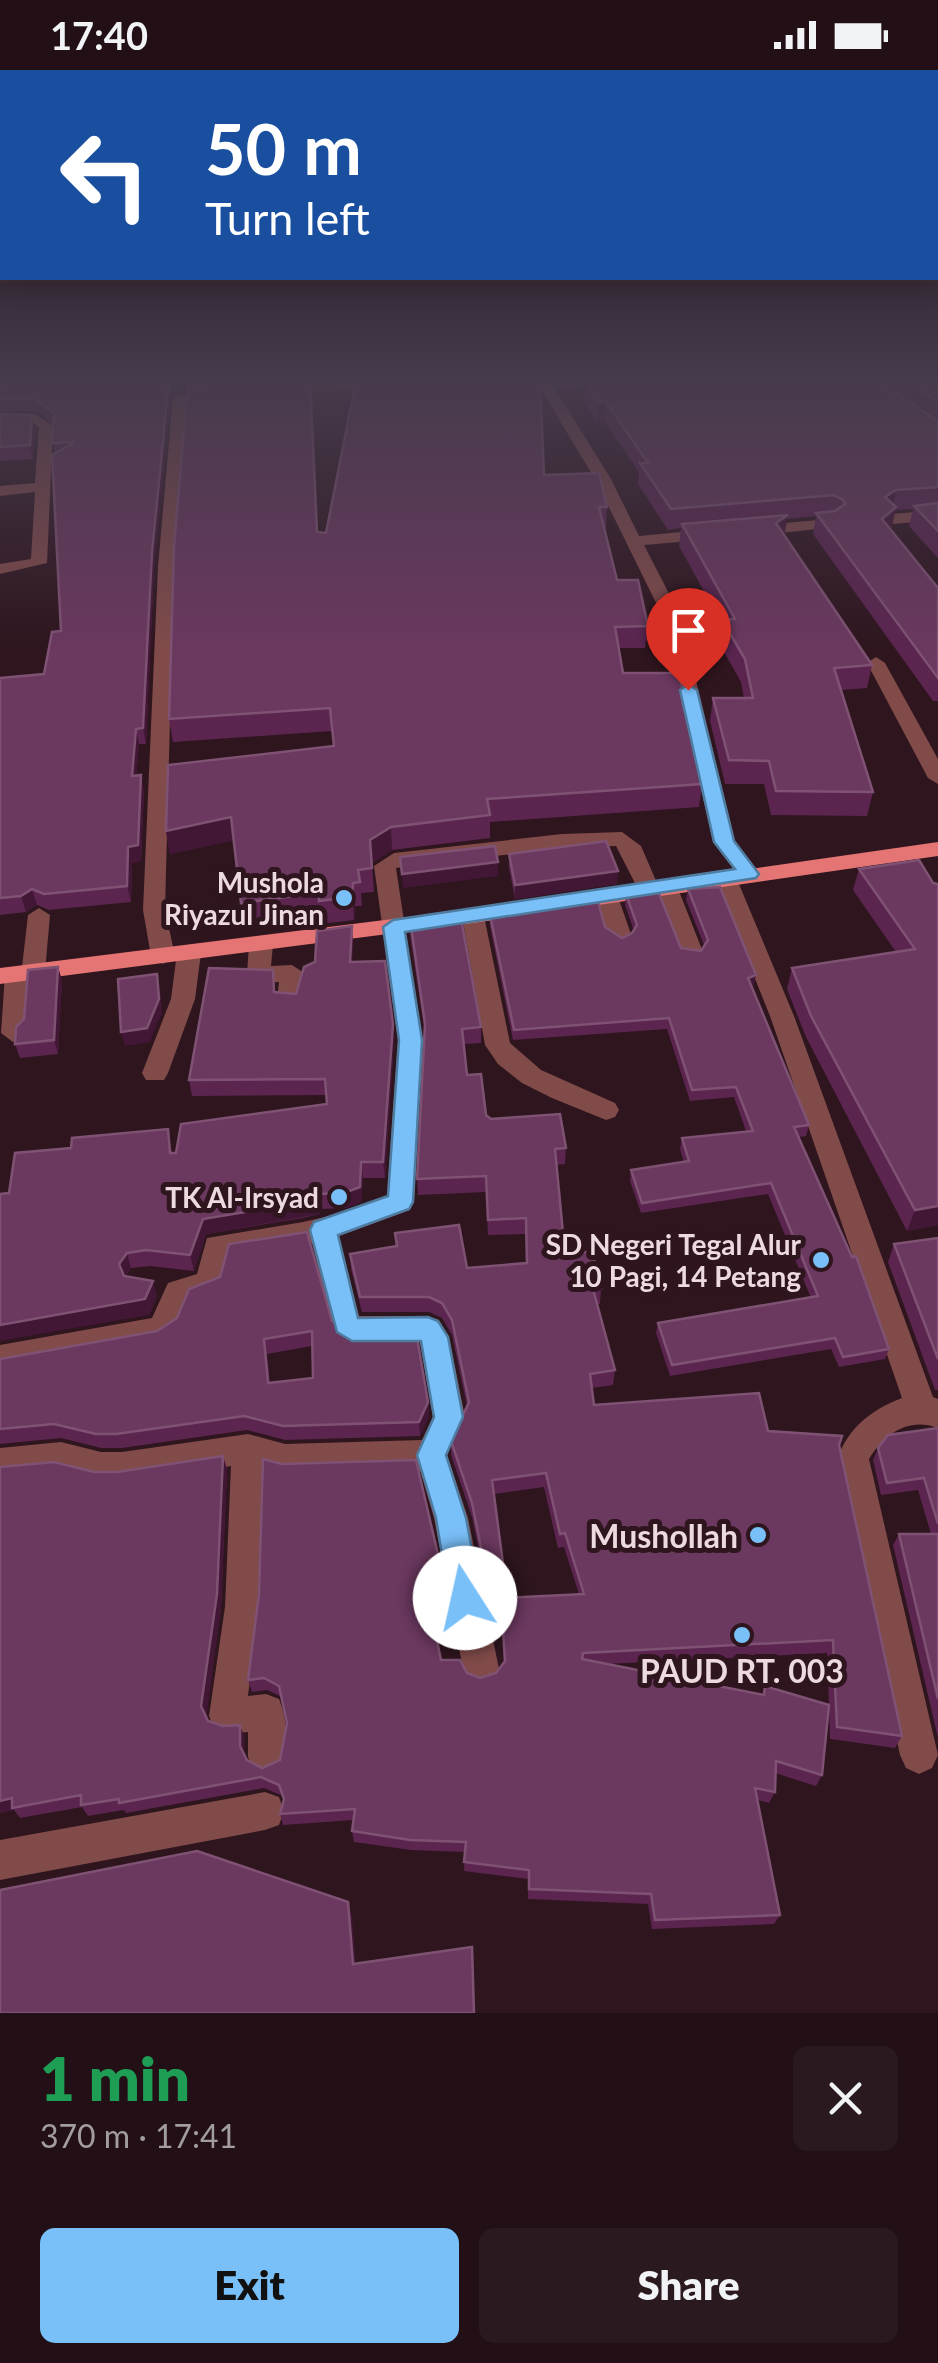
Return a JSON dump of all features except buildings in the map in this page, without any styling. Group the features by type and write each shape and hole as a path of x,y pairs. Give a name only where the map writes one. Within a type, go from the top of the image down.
{"main road":[{"path":"17,974 393,927 938,849"}],"street":[{"path":"0,569 39,563 44,472"},
{"path":"163,956 154,910 166,566 174,472"},
{"path":"599,472 670,614 724,842 782,1016 929,1411 892,1417 855,1450 853,1459 918,1756"},
{"path":"0,491 44,487"},
{"path":"892,518 938,514"},
{"path":"634,541 829,524"},
{"path":"876,662 938,778"},
{"path":"910,730 938,729"},
{"path":"0,1358 160,1330 167,1324 174,1296 169,1285 210,1282 216,1250 222,1244 323,1230 400,1202 410,1040 384,875 385,866 394,860 562,842 622,840 657,887 691,952"},
{"path":"911,852 924,874"},
{"path":"606,894 620,938"},
{"path":"13,1033 17,974 39,915"},
{"path":"473,916 498,1045 506,1059 534,1078 606,1110"},
{"path":"260,944 259,975 292,973 289,1000"},
{"path":"155,1073 179,1010 190,968 189,953"},
{"path":"323,1230 346,1324 352,1329 368,1330 428,1329 434,1337 448,1417 431,1455 451,1518 481,1669"},
{"path":"0,1463 62,1457 101,1468 122,1467 248,1449 285,1459 431,1455"},
{"path":"248,1449 242,1607 227,1716 266,1712 267,1757"},
{"path":"0,1860 266,1811"}],"place":[{"name":"Mushola Riyazul Jinan","path":"344,898"},
{"name":"TK Al-Irsyad","path":"339,1197"},
{"name":"SD Negeri Tegal Alur 10 Pagi, 14 Petang","path":"821,1260"},
{"name":"Mushollah","path":"758,1535"},
{"name":"PAUD RT. 003","path":"742,1635"}],"route":[{"path":"465,1598 451,1518 436,1460 431,1455 447,1427 448,1417 434,1337 428,1329 368,1330 352,1329 346,1324 323,1230 400,1202 410,1040 393,927 749,874 724,842 688,690"}]}
